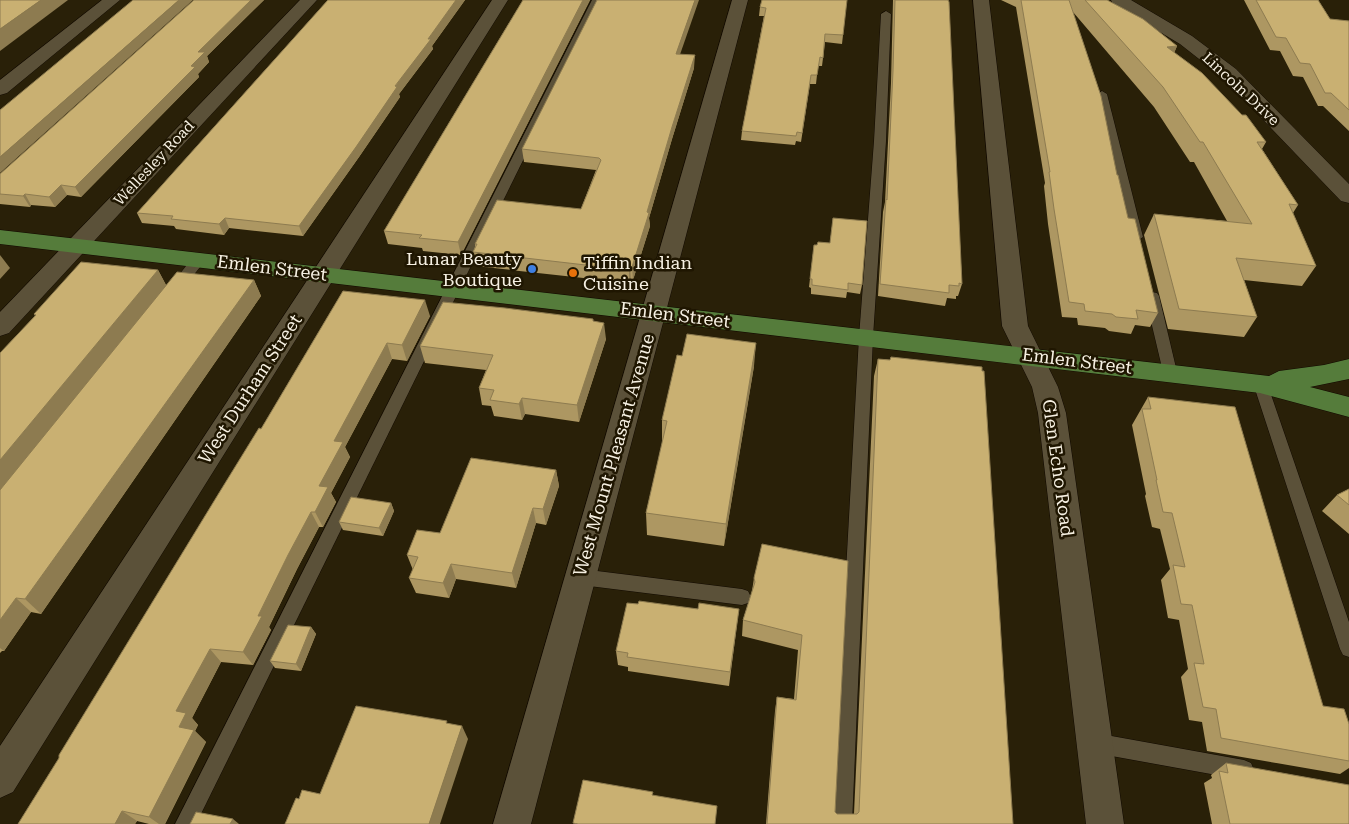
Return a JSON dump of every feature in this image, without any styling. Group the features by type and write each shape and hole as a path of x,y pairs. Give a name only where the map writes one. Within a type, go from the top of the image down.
{"main road":[{"name":"Emlen Street","path":"0,237 1260,382 1349,407"},
{"name":"Emlen Street","path":"1260,382 1324,376 1349,370"}],"street":[{"path":"0,89 112,0"},
{"name":"Wellesley Road","path":"0,327 309,0"},
{"name":"West Durham Street","path":"0,778 500,0"},
{"name":"West Mount Pleasant Avenue","path":"512,824 740,0"},
{"name":"Glen Echo Road","path":"981,0 1014,326 1045,387 1052,414 1105,824"},
{"name":"Lincoln Drive","path":"1119,0 1186,40 1229,73 1348,196"}],"lane":[{"path":"186,824 597,0"},
{"path":"842,824 866,337 880,141 886,14"},
{"path":"1102,94 1140,246"},
{"path":"170,295 199,259"},
{"path":"1149,284 1170,372"},
{"path":"1260,382 1349,649"},
{"path":"580,577 742,597"},
{"path":"1095,743 1262,773"}],"building":[{"path":"0,0 41,0 0,29"},
{"path":"133,0 179,0 0,157 0,110"},
{"path":"194,0 251,0 198,52 205,52 191,66 195,67 75,187 61,185 49,197 25,194 23,196 0,194 0,174"},
{"path":"328,0 456,0 428,39 431,39 395,86 397,87 356,147 299,226 225,218 219,224 171,219 173,216 137,213"},
{"path":"523,0 583,0 458,242 419,238 422,235 384,231"},
{"path":"597,0 695,0 676,54 695,55 672,127 647,212 649,213 632,267 629,270 473,252 477,244 475,244 497,200 581,209 601,160 599,158 522,149"},
{"path":"762,0 847,0 843,35 825,34 823,58 820,57 817,75 811,75 802,133 797,132 796,136 742,131 766,8 760,7"},
{"path":"895,0 948,0 949,2 962,284 959,283 959,286 949,285 949,293 880,284 887,200"},
{"path":"1021,0 1069,0 1101,96 1128,218 1135,219 1158,313 1136,310 1138,319 1116,317 1112,314 1085,311 1084,304 1069,302 1050,172"},
{"path":"1085,0 1107,0 1143,19 1177,46 1167,47 1202,73 1242,115 1246,115 1266,142 1257,142 1298,205 1289,204 1316,266 1236,258 1257,317 1179,309 1154,214 1252,224 1203,142 1200,142 1163,87"},
{"path":"1256,0 1318,0 1330,19 1349,21 1349,110 1331,93 1325,93 1310,64 1300,63 1286,38 1276,37"},
{"path":"833,218 867,221 862,285 848,283 848,290 812,285 812,279 810,279 814,245 817,245 818,242 830,243"},
{"path":"81,262 158,270 0,460 0,353 36,315 34,314"},
{"path":"177,272 254,280 25,599 16,598 0,620 0,490"},
{"path":"343,291 425,300 402,345 387,343 334,441 343,442 319,486 328,487 315,512 311,512 288,555 258,616 262,616 243,652 210,649 176,711 186,713 179,727 194,730 149,817 122,811 115,824 18,824 219,493 259,428 261,429"},
{"path":"443,302 593,319 593,321 604,323 577,405 522,398 519,404 490,400 494,390 479,388 493,355 420,346"},
{"path":"687,334 756,343 726,524 646,513 667,421 662,420 677,355 682,356"},
{"path":"891,357 982,367 982,371 984,371 1013,824 767,824 777,697 796,700 802,635 743,620 755,582 754,578 762,544 848,561 835,812 837,814 857,814 859,812 878,359 890,360"},
{"path":"1148,397 1235,407 1323,706 1344,709 1349,724 1349,761 1221,738 1216,709 1203,707 1194,663 1204,664 1192,605 1181,604 1173,565 1185,567 1172,513 1163,512 1156,480 1142,409 1151,409"},
{"path":"471,458 556,470 543,509 533,508 512,573 451,564 443,583 409,578 418,557 407,555 417,530 440,533"},
{"path":"1349,489 1349,505 1337,495"},
{"path":"351,497 391,503 379,528 339,522"},
{"path":"639,601 698,609 699,603 739,609 730,672 627,657 628,653 616,651 627,603 638,604"},
{"path":"288,625 311,627 296,664 270,661"},
{"path":"356,706 447,721 446,723 462,726 429,824 285,824 296,798 299,799 302,790 320,794"},
{"path":"1226,763 1349,785 1349,824 1230,824 1219,771 1228,773"},
{"path":"583,780 653,792 652,795 717,806 715,824 573,823"},
{"path":"196,812 233,819 230,824 190,824"}],"place":[{"name":"Lunar Beauty Boutique","path":"532,269"},
{"name":"Tiffin Indian Cuisine","path":"573,273"}]}
